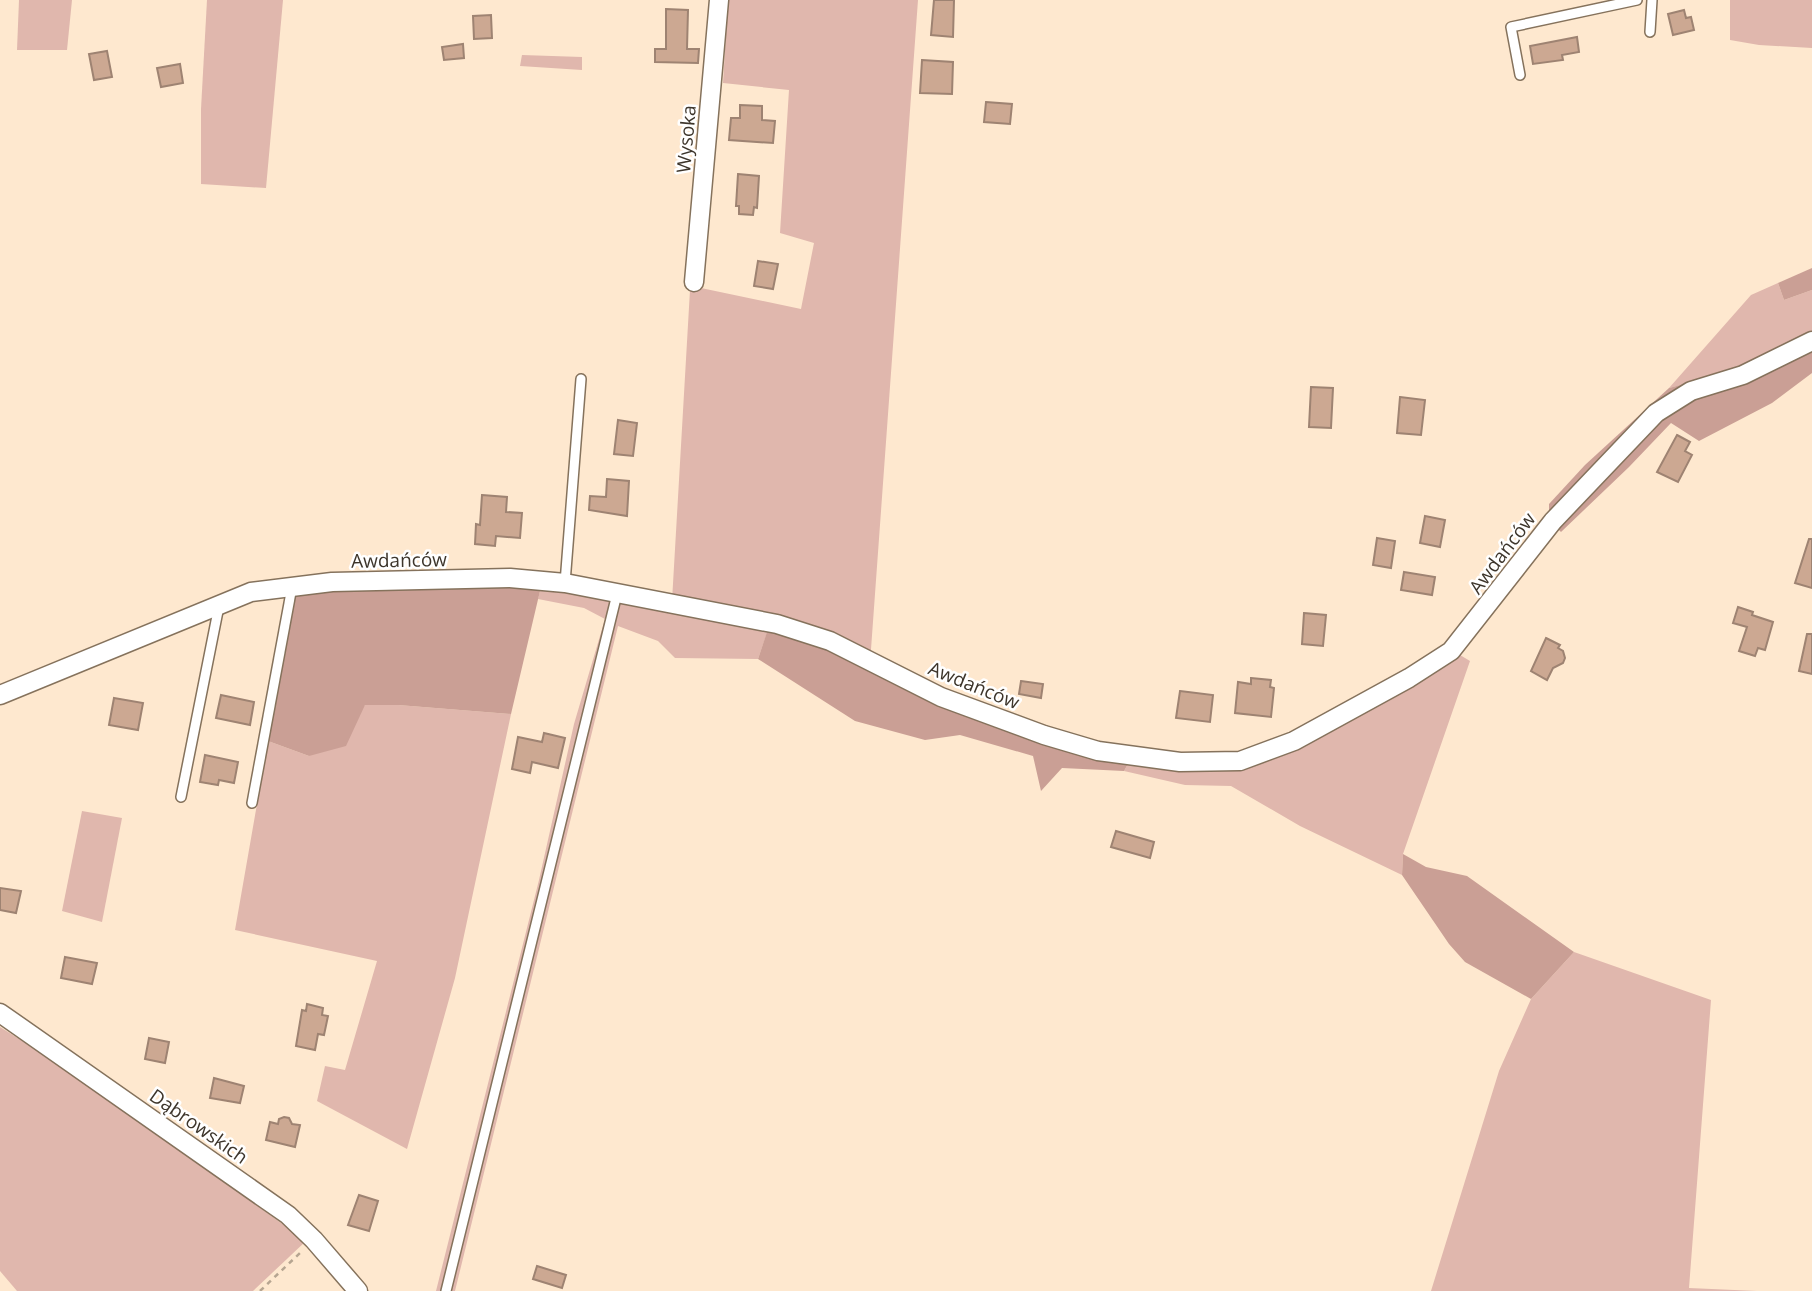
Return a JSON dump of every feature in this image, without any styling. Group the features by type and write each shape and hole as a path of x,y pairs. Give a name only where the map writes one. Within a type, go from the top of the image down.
{"street":[{"name":"Wysoka","path":"694,282 719,0"},
{"name":"Awdańców","path":"0,695 251,592 332,582 510,578 565,583 777,624 830,640 941,697 1044,735 1098,751 1180,762 1240,761 1294,741 1409,678 1451,651 1553,521 1656,413 1691,391 1743,375 1812,341"},
{"name":"Dąbrowskich","path":"0,1013 288,1215 314,1240 358,1291"}],"lane":[{"path":"1520,75 1511,27 1637,0"},
{"path":"1650,32 1652,0"},
{"path":"565,583 581,379"},
{"path":"252,803 292,587"},
{"path":"446,1291 617,594"},
{"path":"181,797 219,605"}],"path":[{"path":"260,1291 314,1240"}],"shaded area":[{"path":"19,0 72,0 67,50 17,50"},
{"path":"207,0 283,0 266,188 201,184 201,109"},
{"path":"728,0 918,0 870,663 768,630 758,659 675,658 658,641 618,626 455,1291 436,1291 539,880 574,724 605,619 584,608 538,599 544,574 672,601 690,290 701,288 801,309 814,243 780,233 789,90 723,83"},
{"path":"1730,0 1812,0 1812,48 1759,45 1730,40"},
{"path":"522,55 582,57 582,70 520,66"},
{"path":"1812,268 1812,290 1784,300 1778,283"},
{"path":"1778,283 1784,300 1812,290 1812,337 1738,371 1669,388 1751,295"},
{"path":"1812,349 1812,373 1772,403 1699,441 1671,423 1561,532 1555,526 1657,418 1685,400"},
{"path":"1688,383 1549,516 1549,504 1585,465 1669,388"},
{"path":"330,572 544,574 511,714 365,705 346,746 309,756 268,741 297,579"},
{"path":"768,629 859,657 1129,762 1124,771 1062,768 1041,791 1033,756 960,735 925,740 855,721 758,659"},
{"path":"1455,652 1470,661 1403,854 1402,875 1300,826 1231,786 1185,785 1124,771 1129,762 1244,770 1304,747 1414,682"},
{"path":"365,705 511,714 455,978 407,1149 317,1101 325,1066 345,1070 377,961 235,930 268,741 309,756"},
{"path":"82,811 122,818 102,922 62,911"},
{"path":"1403,854 1426,867 1467,876 1574,952 1531,999 1465,962 1449,944 1402,875"},
{"path":"1574,952 1711,1000 1689,1288 1757,1291 1431,1291 1499,1071 1531,999"},
{"path":"0,1027 75,1074 306,1241 253,1291 17,1291 0,1271"}],"building":[{"path":"934,0 954,0 953,37 931,35"},
{"path":"666,9 688,10 687,49 699,49 698,63 655,62 655,49 666,49"},
{"path":"1684,10 1686,18 1691,17 1694,30 1673,35 1668,14"},
{"path":"491,15 492,38 474,39 473,16"},
{"path":"1577,37 1579,52 1562,55 1563,60 1533,64 1530,46"},
{"path":"463,44 464,58 444,60 442,47"},
{"path":"107,51 112,77 94,80 89,54"},
{"path":"922,60 953,62 952,94 920,93"},
{"path":"180,64 183,83 161,87 157,68"},
{"path":"986,102 1012,104 1010,124 984,122"},
{"path":"740,105 762,106 762,120 775,121 773,143 729,140 731,118 740,118"},
{"path":"738,174 759,176 757,208 754,207 753,215 739,214 739,206 736,206"},
{"path":"758,261 778,264 773,289 754,286"},
{"path":"1311,387 1333,388 1331,428 1309,427"},
{"path":"1400,397 1425,400 1421,435 1397,433"},
{"path":"618,420 637,423 633,456 614,454"},
{"path":"1677,435 1690,442 1685,451 1692,455 1678,482 1657,472"},
{"path":"607,479 629,481 627,516 589,510 590,496 606,497"},
{"path":"482,495 507,497 506,512 522,513 520,538 496,536 495,546 475,544 476,524 480,525"},
{"path":"1425,516 1445,520 1440,547 1420,543"},
{"path":"1377,538 1395,541 1391,568 1373,565"},
{"path":"1809,539 1812,539 1812,588 1795,583"},
{"path":"1404,572 1435,577 1432,595 1401,590"},
{"path":"1738,607 1773,622 1765,650 1758,648 1755,656 1739,651 1747,627 1733,623"},
{"path":"1304,613 1326,615 1323,646 1302,644"},
{"path":"1807,634 1812,634 1812,674 1799,671"},
{"path":"1546,638 1560,645 1558,648 1563,651 1565,658 1563,663 1553,668 1547,680 1531,671"},
{"path":"1251,678 1271,680 1270,687 1274,688 1271,717 1235,713 1238,682 1251,684"},
{"path":"1021,681 1043,684 1041,698 1019,694"},
{"path":"1180,691 1213,695 1210,722 1176,718"},
{"path":"221,695 254,702 250,725 216,718"},
{"path":"114,698 143,703 138,730 109,725"},
{"path":"544,733 565,738 558,768 532,762 530,773 512,769 518,737 542,742"},
{"path":"205,755 238,762 234,783 219,780 218,785 200,782"},
{"path":"1116,831 1154,842 1150,858 1111,847"},
{"path":"0,888 21,891 16,913 0,910"},
{"path":"65,957 97,963 92,984 61,978"},
{"path":"307,1004 323,1008 322,1015 328,1016 324,1035 318,1034 315,1050 296,1046 302,1010 306,1011"},
{"path":"149,1038 169,1042 165,1063 145,1059"},
{"path":"214,1078 244,1086 240,1103 210,1098"},
{"path":"289,1118 292,1124 300,1125 295,1147 266,1140 270,1122 278,1124 279,1119"},
{"path":"359,1195 378,1201 369,1231 348,1225"},
{"path":"537,1266 566,1275 562,1288 533,1279"}]}
